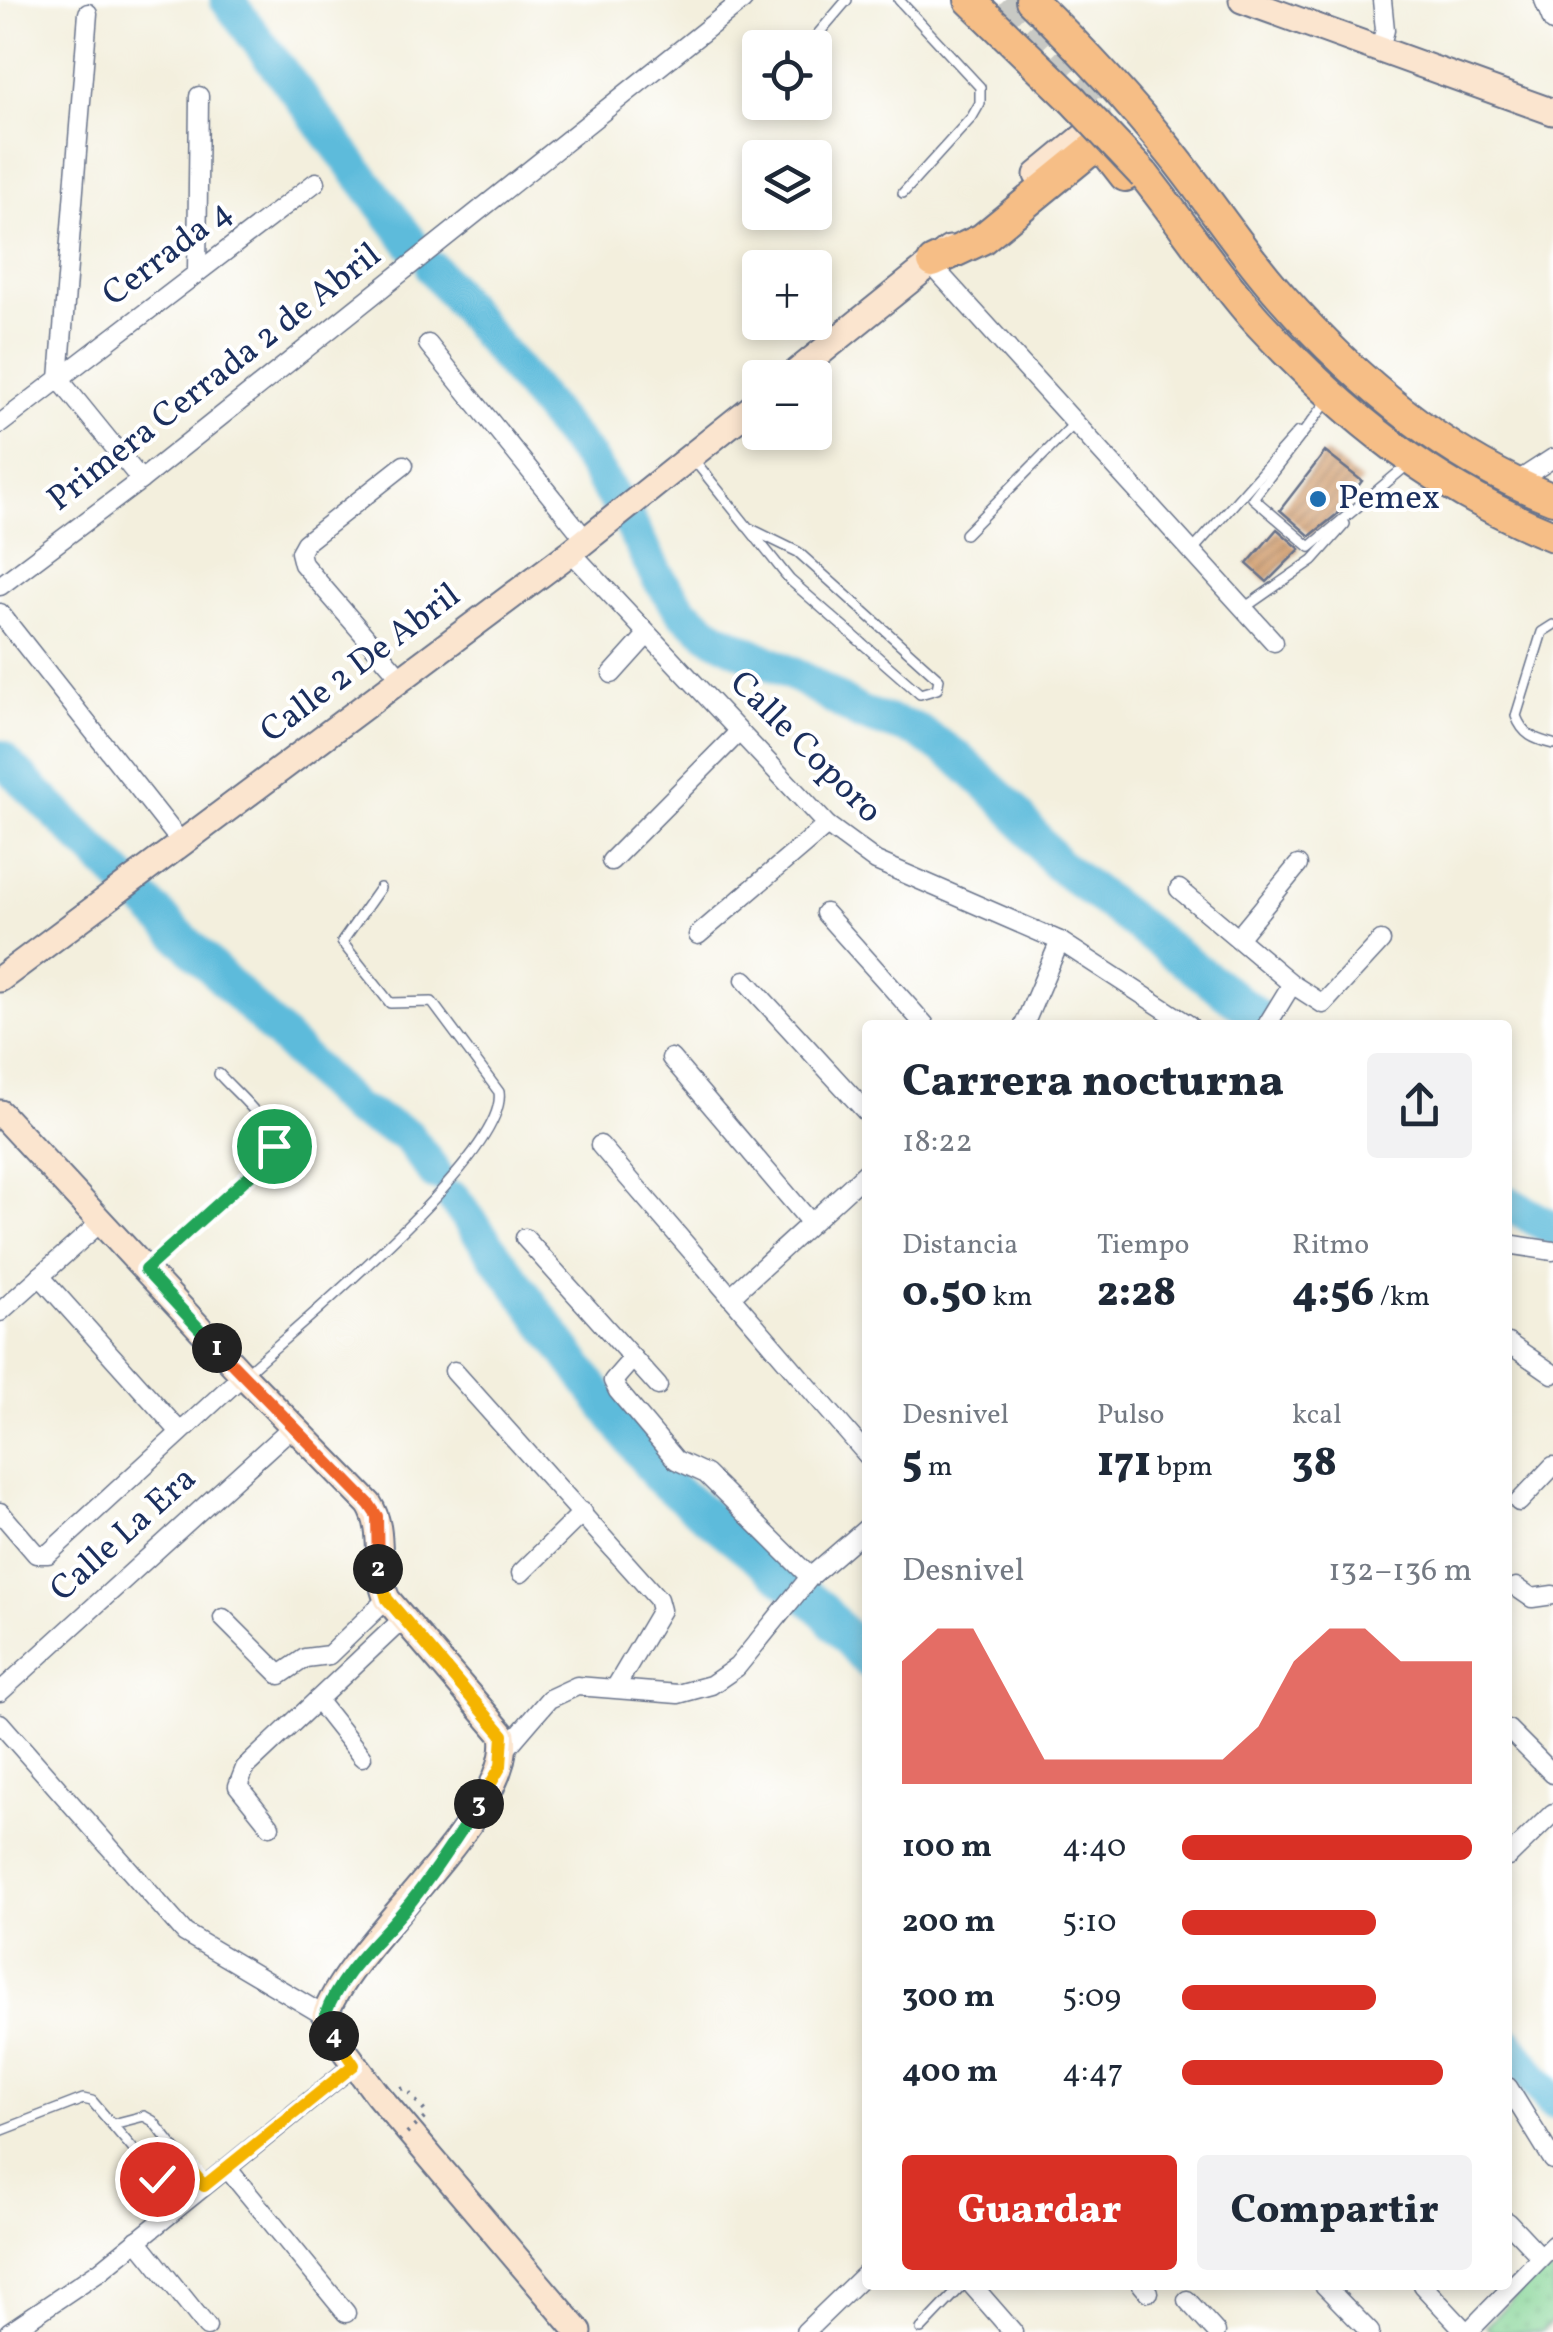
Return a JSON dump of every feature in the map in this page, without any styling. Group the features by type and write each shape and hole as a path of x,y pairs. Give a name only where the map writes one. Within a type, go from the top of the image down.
{"main road":[{"path":"970,0 1144,175 1255,319"},
{"path":"1031,0 1120,92 1282,297 1330,346 1430,434 1514,484 1553,499"},
{"path":"1242,0 1553,112"},
{"path":"811,360 1082,137"},
{"path":"932,263 982,239 1083,153 1100,149 1164,228 1332,396 1410,462 1488,510 1553,536"},
{"name":"Calle 2 De Abril","path":"0,979 578,546 742,415"},
{"path":"0,1113 377,1516 378,1571 396,1609 494,1722 506,1749 494,1783 412,1901 348,1973 325,2016 354,2065 580,2332"}],"street":[{"name":"Primera Cerrada 2 de Abril","path":"0,586 141,480 744,0"},
{"path":"1379,51 1385,30 1382,0"},
{"path":"1544,0 1553,22"},
{"path":"88,13 59,379 141,480"},
{"path":"197,273 199,96"},
{"name":"Cerrada 4","path":"0,424 316,182"},
{"path":"932,263 1073,425 1274,642"},
{"name":"Calle Coporo","path":"428,344 647,635 827,824 876,862 1060,941 1180,1020"},
{"path":"1514,484 1553,458"},
{"path":"401,678 304,564 300,552 304,543 404,465"},
{"path":"0,613 180,841"},
{"path":"612,674 647,635"},
{"path":"611,861 739,732"},
{"path":"698,936 827,824"},
{"path":"1238,938 1298,865"},
{"path":"1179,889 1292,984 1323,1004 1382,941"},
{"path":"825,912 921,1020"},
{"path":"1026,1020 1060,941"},
{"path":"745,980 862,1107"},
{"path":"1270,1020 1292,984"},
{"path":"671,1058 812,1223"},
{"path":"600,1145 862,1449"},
{"path":"730,1297 862,1177"},
{"path":"0,1312 101,1222"},
{"path":"525,1238 658,1386"},
{"path":"1512,1245 1553,1250"},
{"path":"40,1276 180,1432"},
{"path":"1512,1346 1553,1374"},
{"path":"633,1358 613,1381 676,1460 706,1474 810,1577"},
{"path":"454,1371 658,1599 661,1610 615,1688"},
{"path":"0,1512 36,1554 48,1554 242,1376"},
{"name":"Calle La Era","path":"0,1692 292,1427"},
{"path":"1519,1502 1553,1466"},
{"path":"521,1573 583,1512"},
{"path":"506,1749 549,1699 577,1686 678,1694 711,1685 736,1668 791,1606 810,1577 862,1532"},
{"path":"1516,1587 1532,1598 1553,1595"},
{"path":"223,1618 280,1675 306,1658 330,1655 396,1609"},
{"path":"270,1826 238,1786 238,1780 245,1768 317,1700 396,1609"},
{"path":"317,1700 362,1757"},
{"path":"0,1723 185,1933 325,2016"},
{"path":"1512,1733 1553,1774"},
{"path":"1512,1853 1553,1813"},
{"path":"9,2332 138,2240 354,2065"},
{"path":"1512,2093 1553,2160"},
{"path":"227,2168 346,2314"},
{"path":"1512,2225 1547,2251 1512,2286"},
{"path":"138,2240 207,2328"},
{"path":"806,2332 862,2277"},
{"path":"976,2290 1005,2329"},
{"path":"1329,2290 1370,2332"},
{"path":"1427,2290 1467,2332 1508,2290"},
{"path":"1187,2300 1216,2332"}],"lane":[{"path":"821,30 847,0"},
{"path":"899,0 980,87 980,103 972,117 903,193"},
{"path":"1190,553 1248,482 1332,396"},
{"path":"1306,424 1254,495 1254,502 1310,547 1410,462"},
{"path":"965,534 1073,425"},
{"path":"692,456 748,527 790,580 920,694 937,689 939,679 798,552 748,527"},
{"path":"1244,608 1313,560 1358,506"},
{"path":"1553,625 1542,632 1516,716 1521,729 1533,738 1553,744"},
{"path":"242,1376 425,1212 495,1120 501,1100 500,1092 432,1002 390,1003 342,942 380,888"},
{"path":"145,1270 270,1157 274,1146 270,1132 219,1074"},
{"path":"0,2130 83,2099 92,2101 162,2182 188,2166"},
{"path":"113,2124 144,2116 153,2120 204,2186"},
{"path":"921,2329 958,2290"}],"path":[{"path":"399,2141 428,2115 406,2088"}],"green space":[{"path":"1553,2256 1553,2321 1541,2332 1491,2332 1486,2326"}],"building":[{"name":"Pemex","path":"1325,452 1362,481 1336,515 1310,536 1280,510"},
{"name":"Pemex","path":"1277,529 1300,549 1267,582 1247,564"}],"waterway":[{"path":"227,0 413,245"},
{"path":"433,269 588,458 616,501"},
{"path":"628,520 657,576 683,612 715,637 803,679 860,713 916,730 957,757 1009,805 1057,864 1260,1018"},
{"path":"0,757 354,1109 407,1135 435,1173"},
{"path":"454,1199 659,1478 820,1607 862,1654"},
{"path":"1512,1205 1553,1229"},
{"path":"1512,2049 1553,2102"}],"tunnel":[{"path":"1004,0 1098,98 1098,119 1086,133"}],"place":[{"name":"Pemex","path":"1318,499"}],"route":[{"path":"157,2179 170,2180 188,2166 204,2186 354,2065 328,2028 325,2016 330,2001 348,1973 412,1901 494,1783 506,1749 494,1722 387,1599 378,1571 377,1516 369,1504 242,1376 145,1270 270,1157 274,1146"}]}
